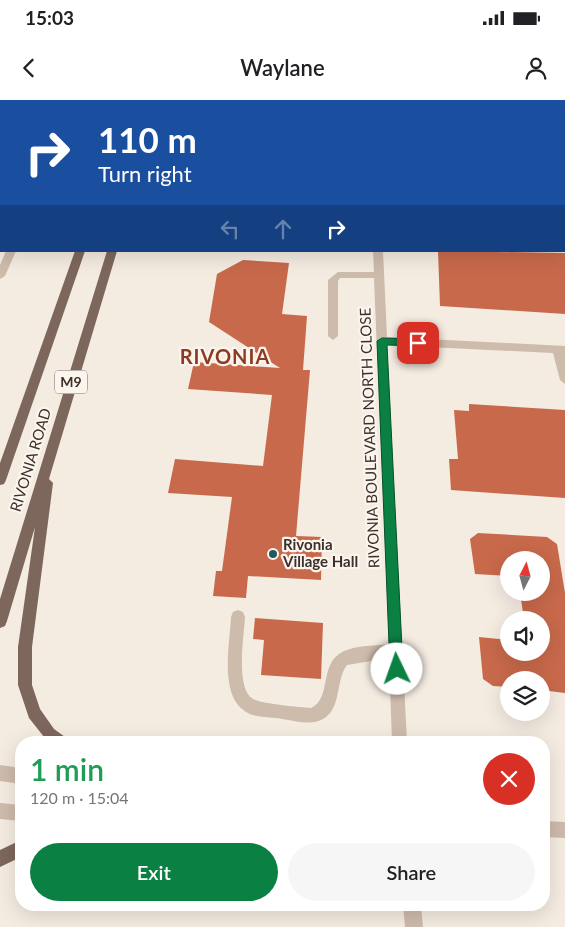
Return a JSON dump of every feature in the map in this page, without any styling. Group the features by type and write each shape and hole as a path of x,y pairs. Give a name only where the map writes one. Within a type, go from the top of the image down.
{"main road":[{"name":"RIVONIA ROAD","path":"0,480 80,252"},
{"name":"RIVONIA ROAD","path":"0,621 112,252"},
{"path":"52,736 34,713 25,685 24,647 53,441"},
{"path":"0,858 15,851"}],"street":[{"path":"0,276 11,252"},
{"name":"RIVONIA BOULEVARD NORTH CLOSE","path":"378,252 400,736"},
{"path":"333,336 333,280 338,275 379,275"},
{"path":"382,341 561,350 565,380"},
{"path":"238,617 235,682 240,697 251,707 312,716 322,711 327,704 335,669 342,660 350,656 396,650"},
{"path":"0,773 15,775"},
{"path":"0,811 15,812"},
{"path":"550,829 565,830"},
{"path":"413,911 414,927"}],"building":[{"path":"438,252 565,253 565,314 440,306"},
{"path":"243,260 289,263 282,314 307,316 303,370 310,370 296,536 322,537 321,580 248,576 246,598 213,596 216,571 222,571 232,497 168,493 175,459 263,466 272,395 188,389 194,362 280,368 209,322 217,274"},
{"path":"469,404 565,410 565,498 451,490 449,459 458,459 454,410 469,411"},
{"path":"478,533 547,537 557,544 565,593 565,693 550,691 550,671 500,671 500,686 493,686 483,679 479,637 500,639 500,661 550,661 550,611 523,611 521,601 550,601 550,551 500,551 500,575 475,574 470,539"},
{"path":"255,618 323,623 321,679 261,675 264,640 253,639"}],"place":[{"name":"Rivonia Village Hall","path":"273,554"}],"district":[{"name":"RIVONIA","path":"225,357"}],"route":[{"path":"397,669 382,341 418,343"}]}
